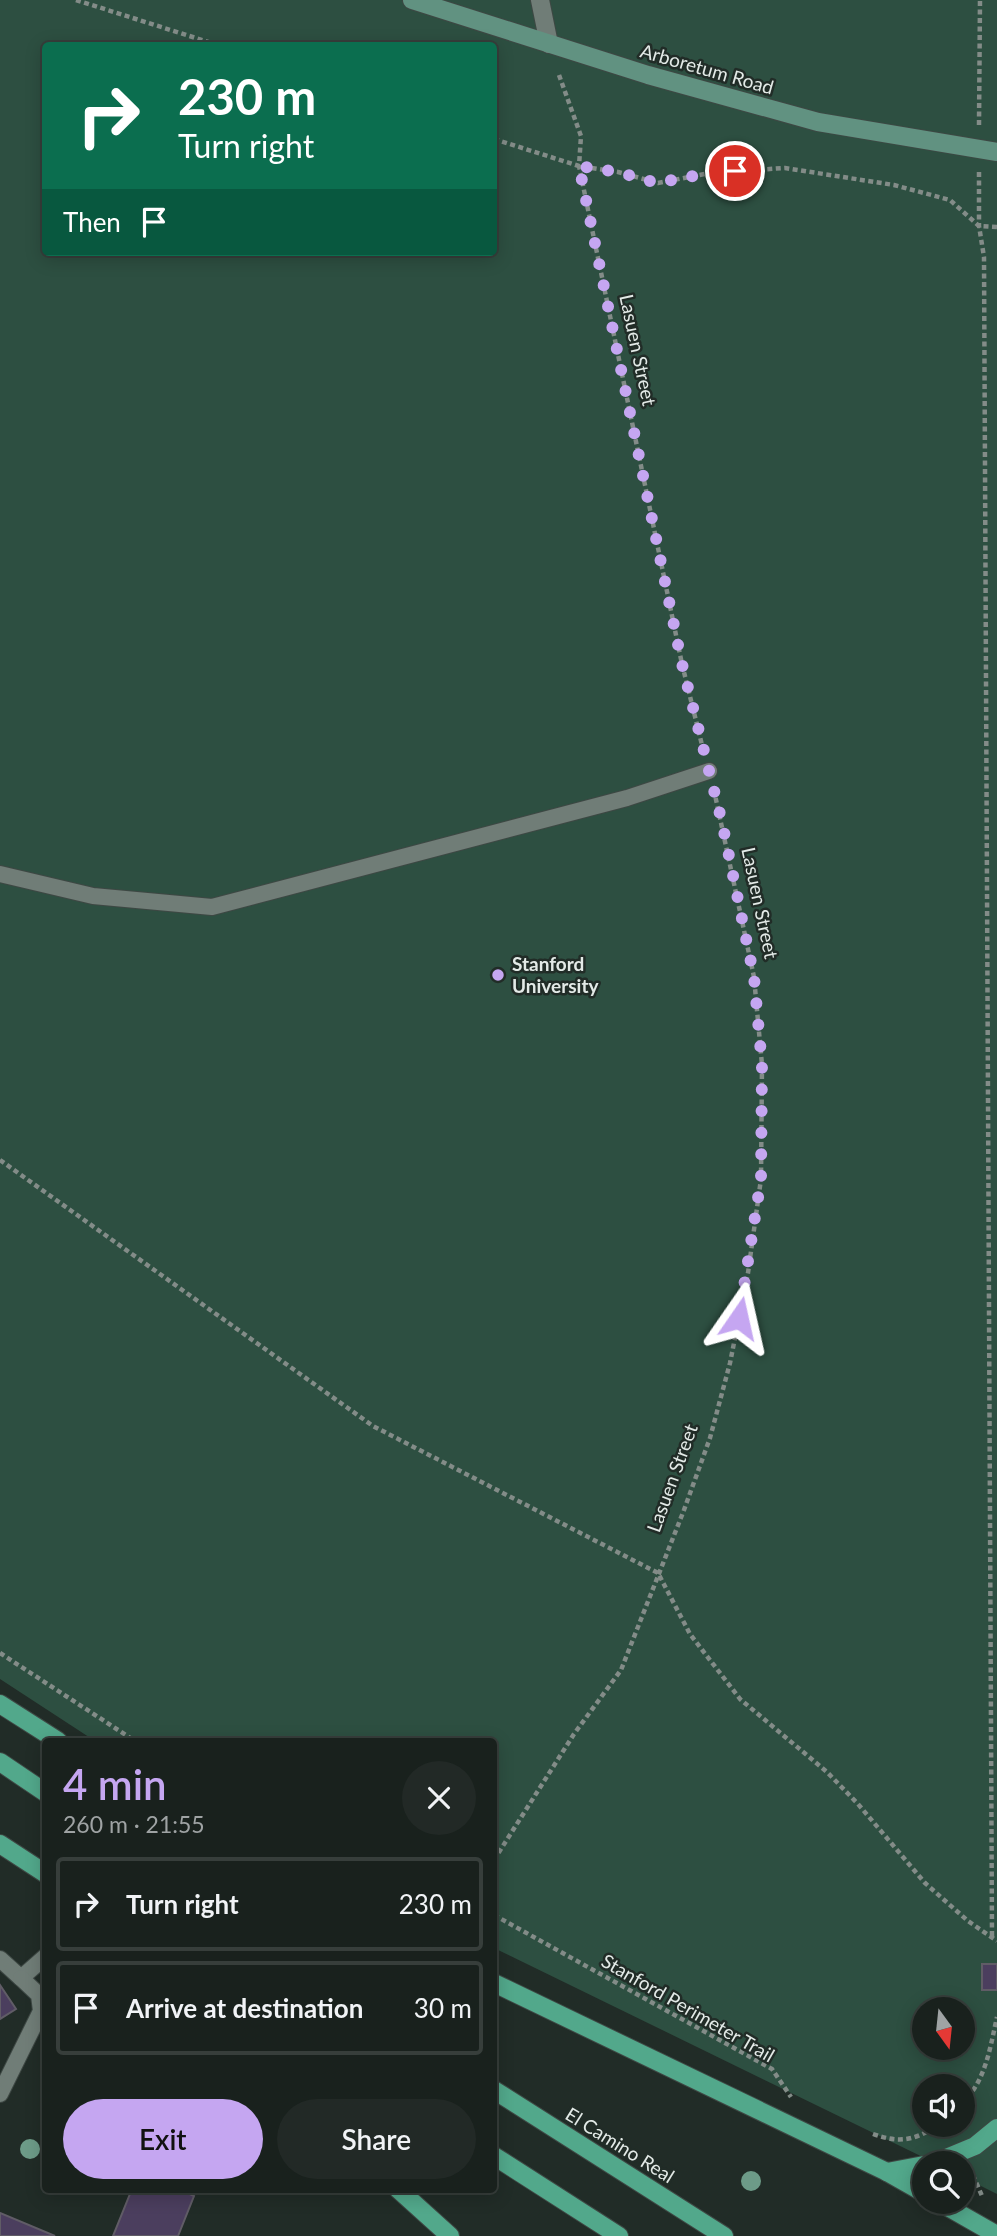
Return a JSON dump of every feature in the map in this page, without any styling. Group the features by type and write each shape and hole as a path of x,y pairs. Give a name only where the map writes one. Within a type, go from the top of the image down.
{"main road":[{"name":"Arboretum Road","path":"412,0 648,75 818,122 997,152"},
{"path":"0,1704 53,1738"},
{"path":"0,1762 42,1790"},
{"path":"0,1844 42,1871"},
{"path":"497,1984 912,2186"},
{"name":"El Camino Real","path":"497,2092 724,2236"},
{"path":"963,2151 975,2146 997,2128"},
{"path":"497,2158 619,2236"},
{"path":"887,2172 912,2167"},
{"path":"402,2193 450,2236"},
{"path":"960,2214 997,2235"}],"street":[{"path":"540,0 549,44"}],"lane":[{"path":"0,874 93,895 212,906 627,798 709,771"},
{"path":"0,1959 39,1996 41,2011 0,2094"},
{"path":"21,1978 42,1960"}],"path":[{"path":"76,0 208,42"},
{"path":"979,90 980,0"},
{"name":"Lasuen Street","path":"497,1855 574,1734 621,1670 684,1510 710,1438 730,1363 748,1273 761,1179 762,1065 754,977 722,822 682,664 579,166 581,136 549,44"},
{"path":"497,140 579,166 618,172 657,183 710,173 785,167 894,185 950,200 979,226 997,227"},
{"path":"979,226 984,257 994,1939"},
{"path":"0,1160 373,1426 658,1573 690,1634 740,1699 827,1772 925,1883 994,1939"},
{"path":"0,1653 130,1738"},
{"name":"Stanford Perimeter Trail","path":"497,1917 772,2069 792,2098 801,2102"},
{"path":"975,2089 983,2074 997,2017"},
{"path":"871,2133 891,2140 920,2137"}],"green space":[{"name":"Stanford University","path":"0,0 997,0 997,2194 975,2183 975,2151 912,2152 497,1949 497,1738 90,1738 0,1679"}],"building":[{"path":"982,1964 997,1964 997,1990 982,1990"},
{"path":"0,1985 16,2009 0,2019"},
{"path":"130,2193 188,2193 194,2196 178,2236 113,2236"},
{"path":"0,2213 55,2236 0,2236"}],"place":[{"name":"Stanford University","path":"498,975"}],"route":[{"path":"735,171 657,183 618,172 579,166 682,664 722,822 754,977 762,1065 763,1136 761,1179 739,1318"}]}
